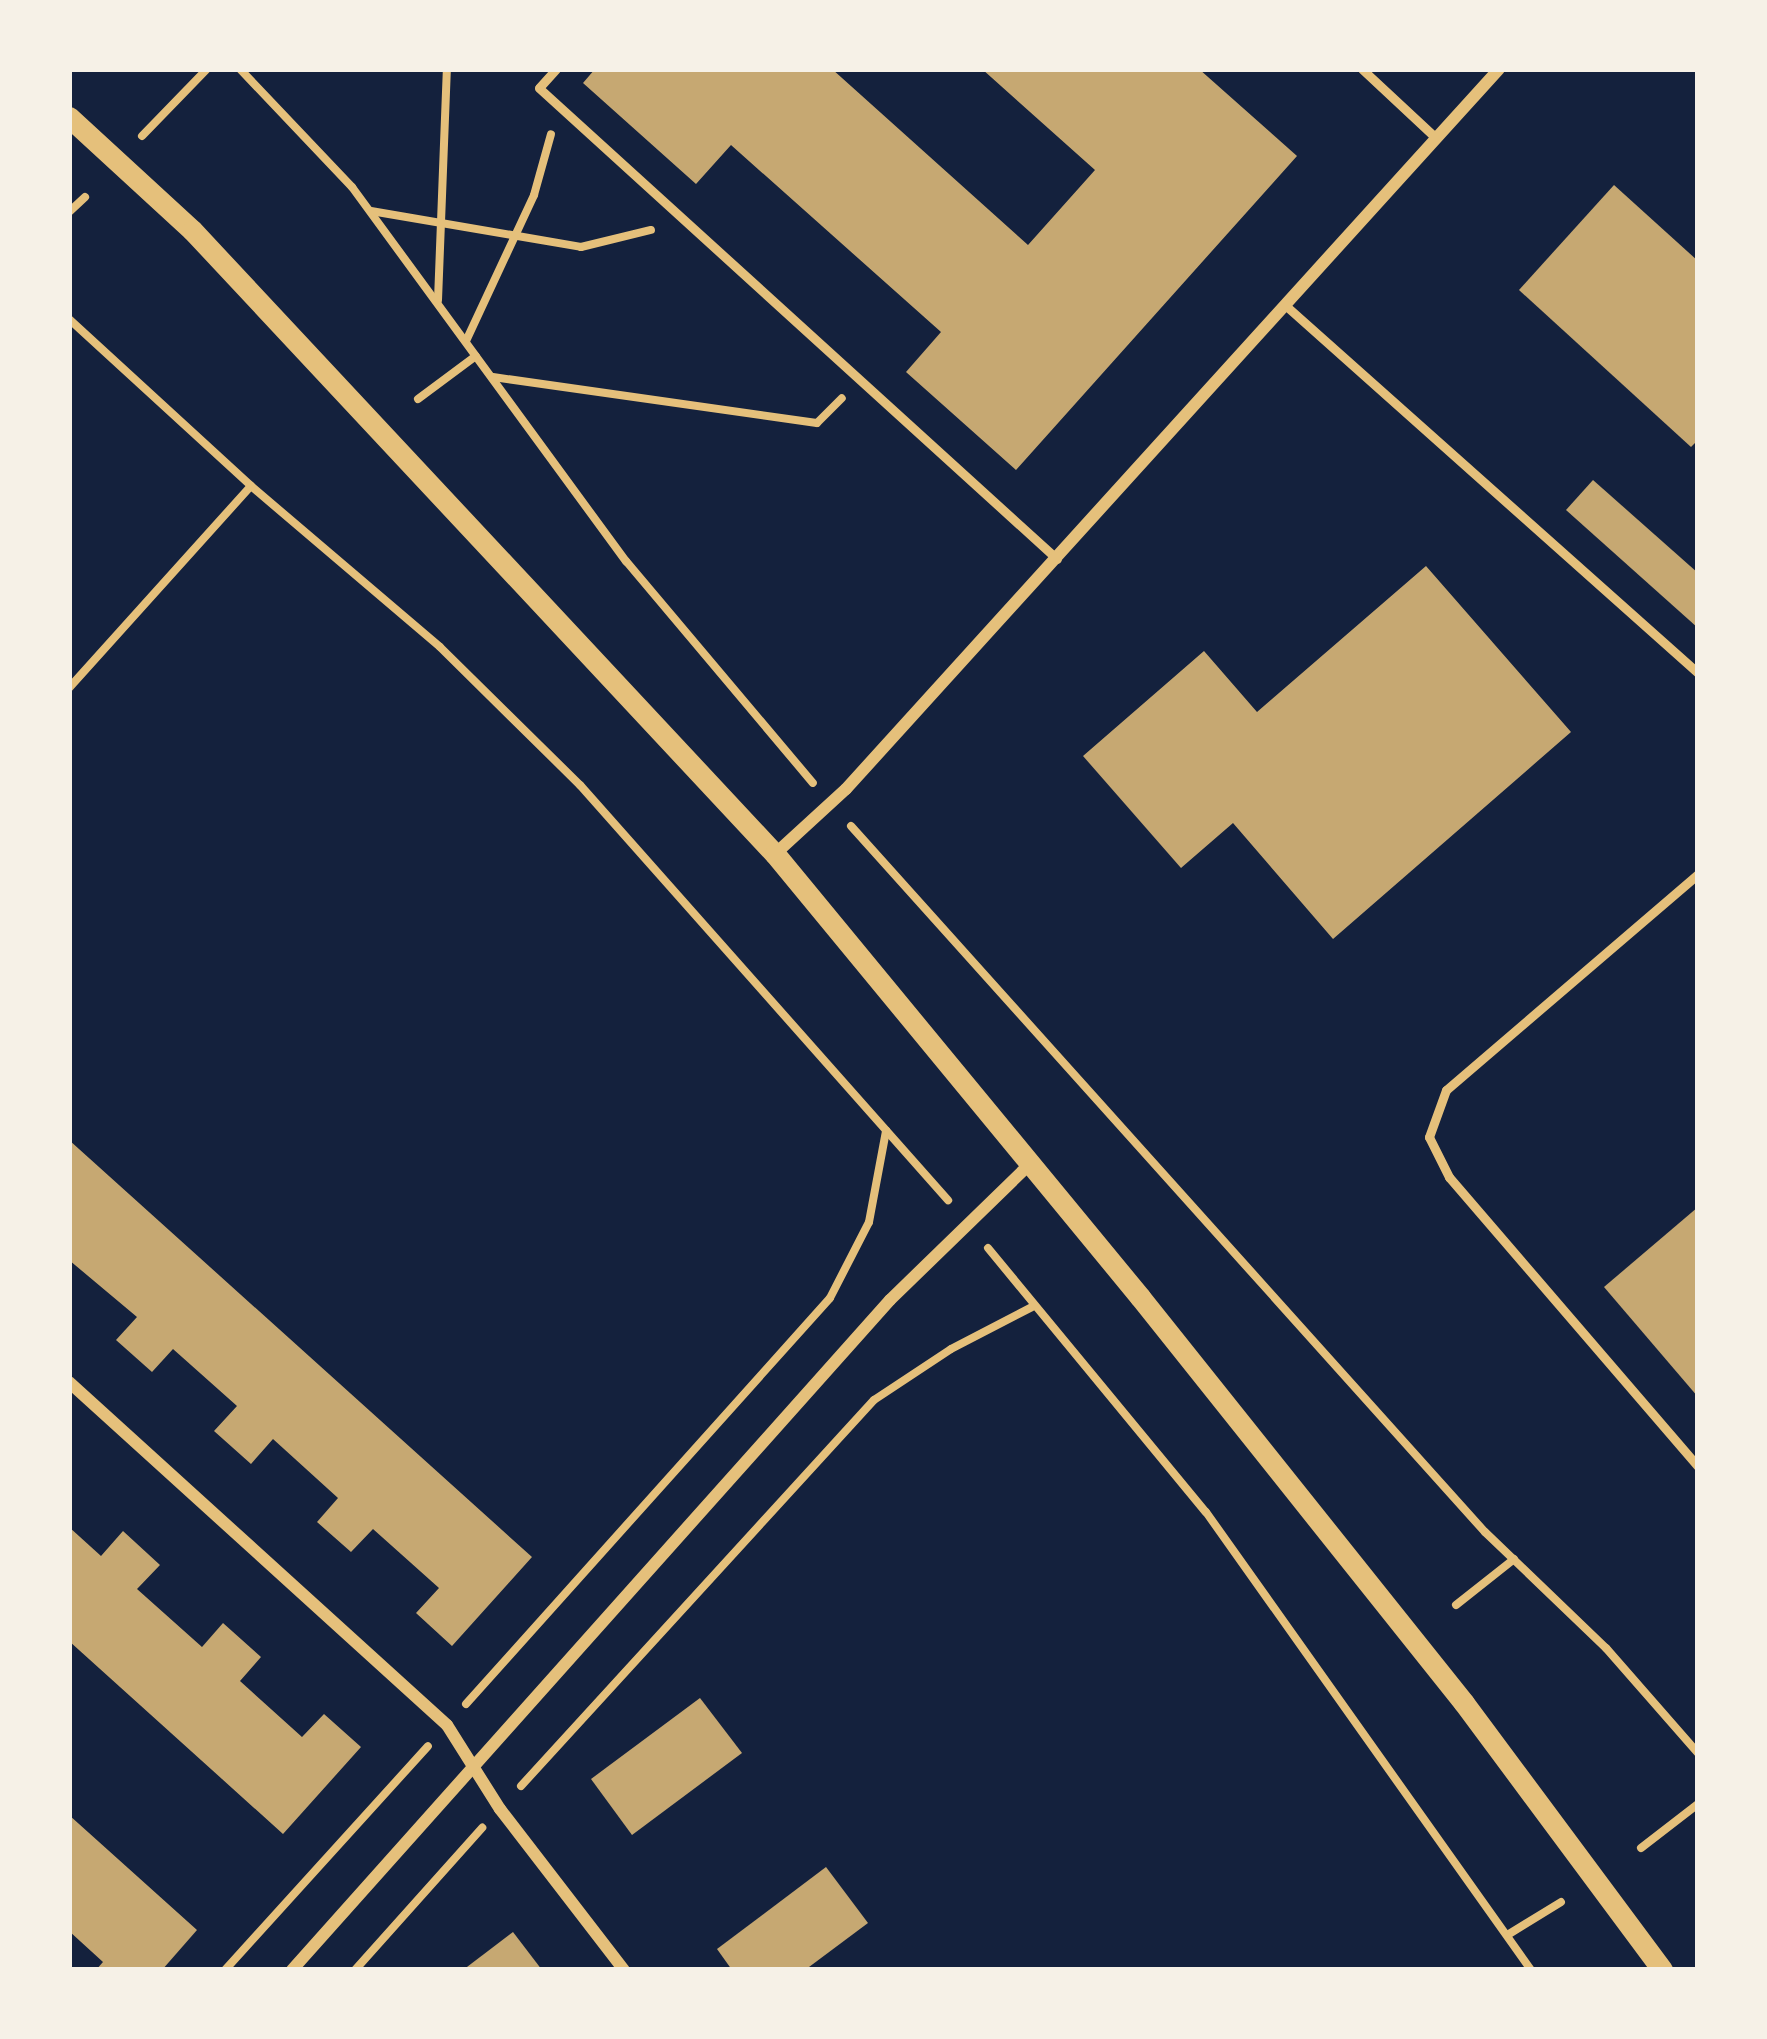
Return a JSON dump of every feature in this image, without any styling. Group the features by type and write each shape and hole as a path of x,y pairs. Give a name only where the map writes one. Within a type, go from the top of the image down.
{"street":[{"path":"775,854 832,805 1499,69"},
{"path":"69,117 192,230 775,854 1464,1703 1662,1970"},
{"path":"292,1970 890,1300 1030,1163"},
{"path":"69,1382 447,1725 500,1809 624,1970"}],"lane":[{"path":"556,69 539,88 1057,559"},
{"path":"1362,69 1436,138"},
{"path":"1285,305 1698,673"},
{"path":"1698,874 1446,1090 1429,1136 1448,1178 1698,1468"}],"path":[{"path":"142,136 207,69"},
{"path":"240,69 316,146 370,211 626,561 832,805 1514,1559 1606,1648 1698,1753"},
{"path":"438,302 446,69"},
{"path":"466,342 534,195 547,138 567,114"},
{"path":"69,212 85,196"},
{"path":"370,211 581,247 653,230 674,211"},
{"path":"69,319 251,487 440,646 580,785 886,1129 869,1222 830,1298 225,1970"},
{"path":"418,399 476,356"},
{"path":"491,377 817,423 860,379"},
{"path":"69,688 251,487"},
{"path":"355,1970 874,1400 951,1349 1032,1307 1206,1512 1531,1970"},
{"path":"1456,1605 1514,1559"},
{"path":"1641,1848 1698,1804"},
{"path":"1509,1934 1562,1902"}],"building":[{"path":"595,69 832,69 1028,245 1095,170 982,69 1199,69 1297,156 1016,470 906,372 941,332 731,145 696,184 583,83"},
{"path":"1614,185 1698,261 1698,440 1691,447 1519,290"},
{"path":"1593,480 1698,573 1698,628 1566,510"},
{"path":"1426,566 1571,732 1333,939 1233,823 1181,868 1083,756 1204,651 1257,712"},
{"path":"69,1140 532,1557 452,1646 416,1613 439,1588 373,1529 351,1552 317,1522 338,1498 273,1439 251,1464 214,1431 237,1406 173,1349 152,1372 116,1340 137,1317 69,1260"},
{"path":"1698,1207 1698,1397 1604,1287"},
{"path":"69,1527 101,1556 123,1531 160,1565 137,1589 202,1647 223,1623 261,1657 240,1681 302,1737 324,1714 361,1747 283,1834 69,1641"},
{"path":"700,1698 742,1753 632,1835 591,1779"},
{"path":"69,1815 197,1930 162,1970 96,1970 103,1962 69,1931"},
{"path":"826,1867 868,1923 805,1970 732,1970 717,1949"},
{"path":"513,1932 542,1970 463,1970"}]}
